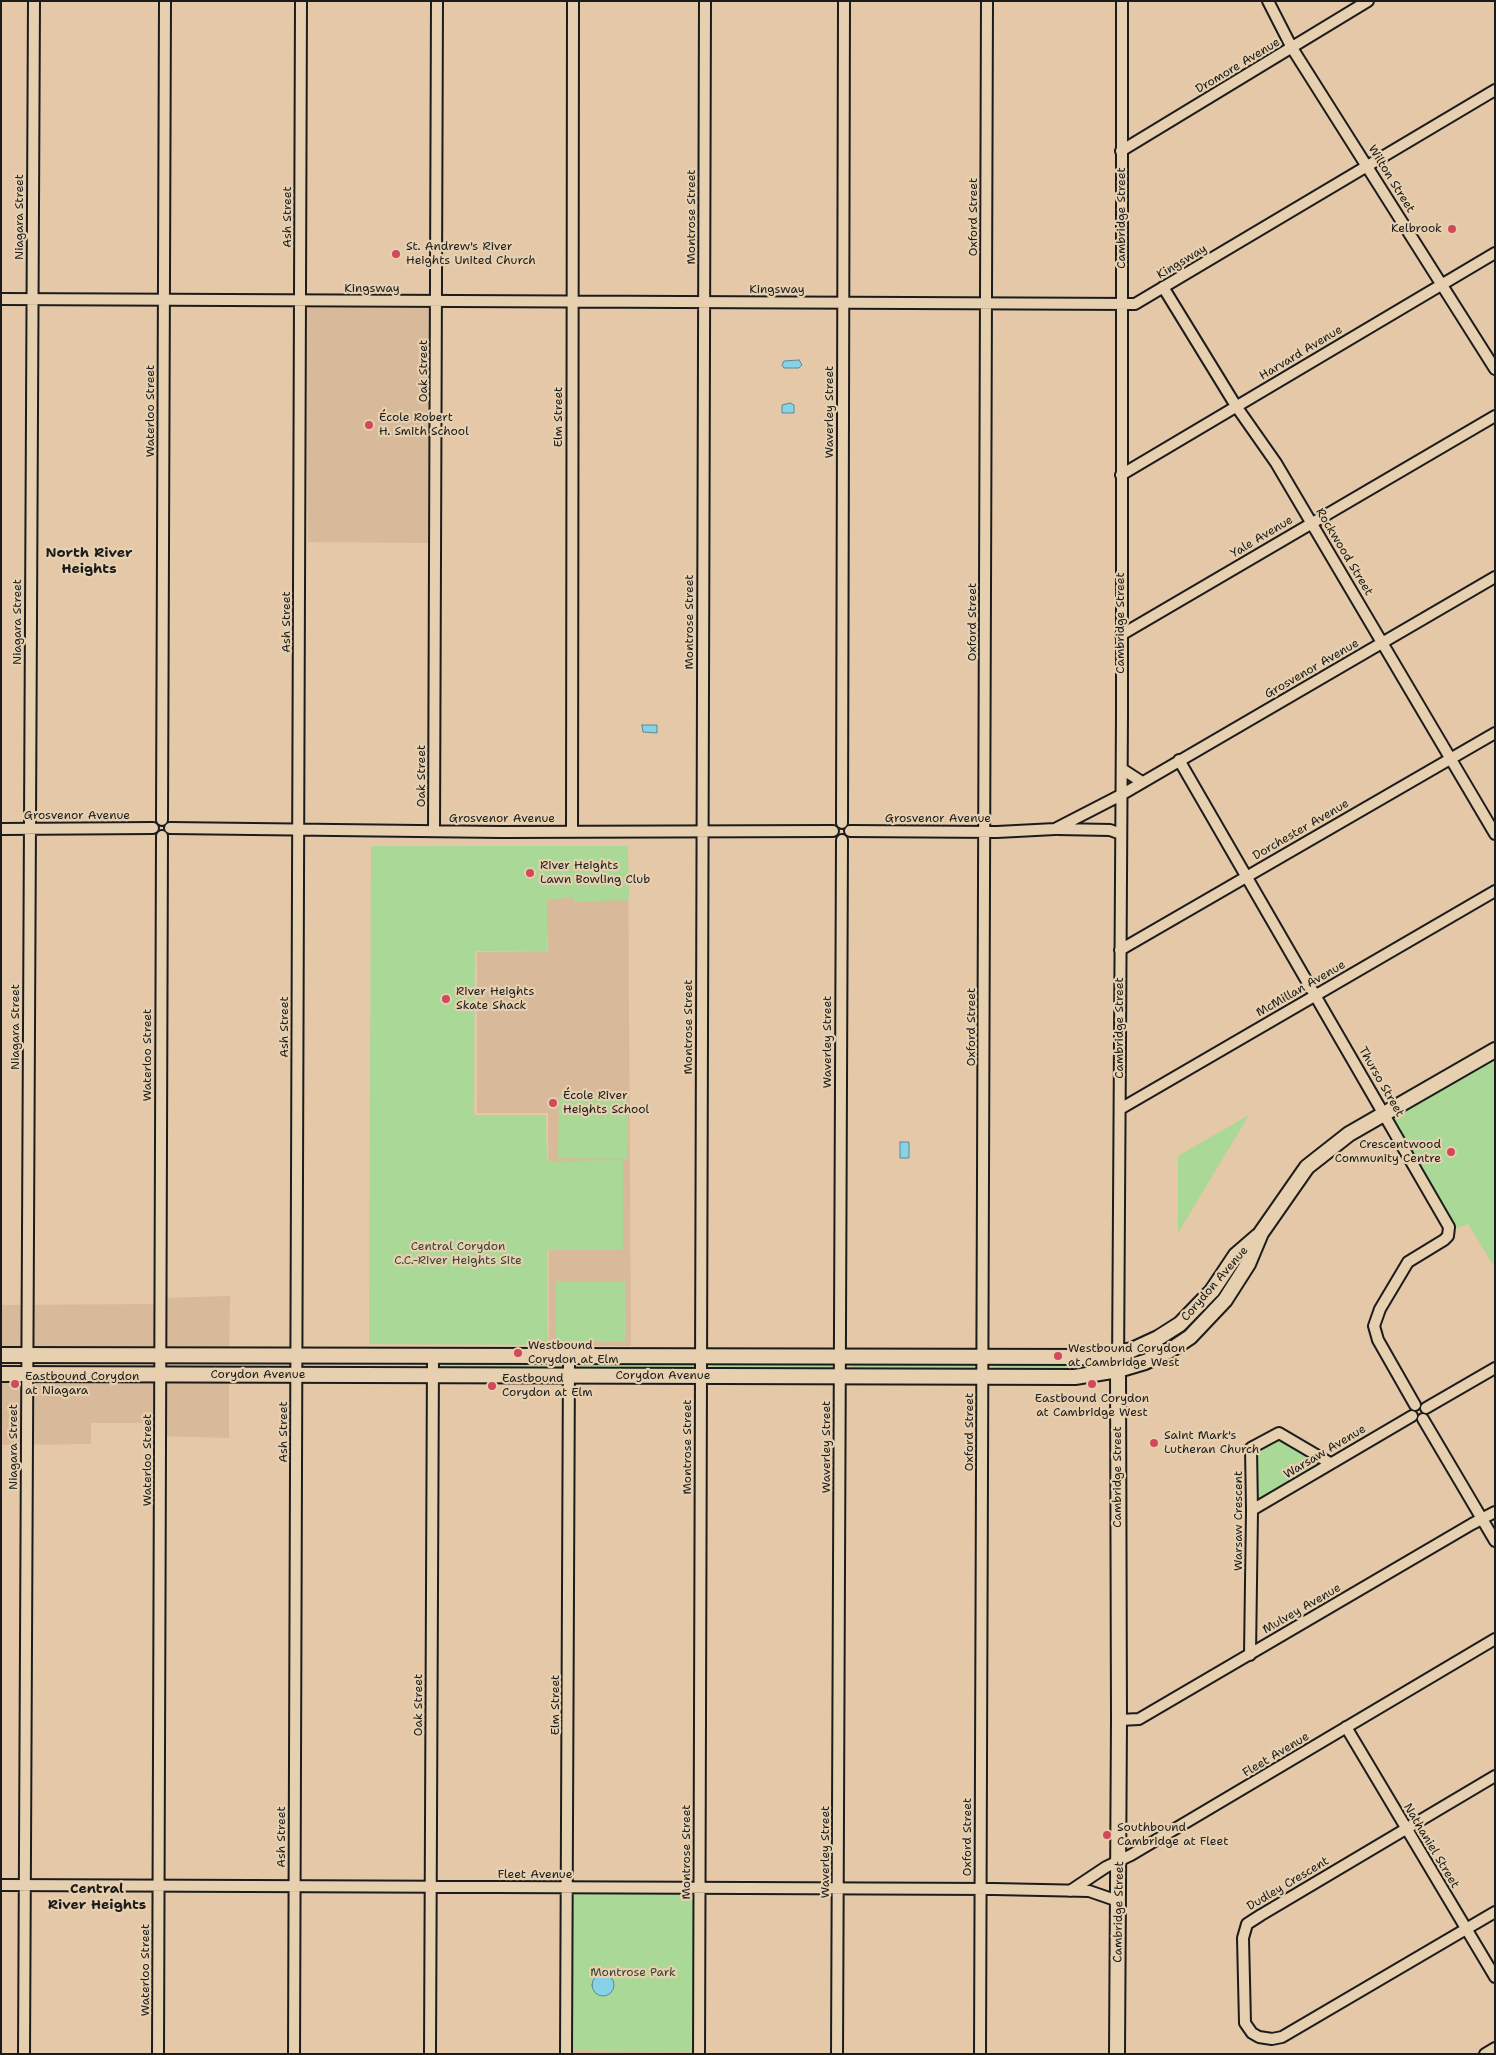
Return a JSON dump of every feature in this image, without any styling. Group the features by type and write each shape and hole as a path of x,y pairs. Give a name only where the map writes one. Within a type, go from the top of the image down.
{"main road":[{"name":"Corydon Avenue","path":"1,1374 1075,1377 1118,1370 1145,1362 1169,1351 1190,1336 1225,1300 1248,1264 1261,1233 1307,1167 1349,1134 1495,1050"},
{"name":"Corydon Avenue","path":"1,1355 1079,1358 1119,1354 1132,1350 1158,1338 1180,1324 1212,1291 1236,1255 1261,1233"},
{"name":"Cambridge Street","path":"1117,2054 1119,1860 1118,1370"}],"street":[{"name":"Niagara Street","path":"24,2054 34,1"},
{"name":"Waterloo Street","path":"162,820 165,1"},
{"name":"Ash Street","path":"294,2054 301,1"},
{"name":"Oak Street","path":"434,831 437,1"},
{"name":"Elm Street","path":"572,832 573,1"},
{"name":"Montrose Street","path":"698,2054 705,1"},
{"name":"Waverley Street","path":"842,823 844,1"},
{"name":"Oxford Street","path":"980,2054 987,1"},
{"name":"Cambridge Street","path":"1118,1370 1122,795 1122,1"},
{"name":"Wilton Street","path":"1268,1 1292,48 1495,369"},
{"name":"Dromore Avenue","path":"1122,151 1368,1"},
{"name":"Kingsway","path":"1,299 1135,304 1495,90"},
{"name":"Harvard Avenue","path":"1121,475 1495,253"},
{"name":"Rockwood Street","path":"1163,288 1236,406 1276,463 1312,522 1495,834"},
{"name":"Yale Avenue","path":"1121,635 1495,416"},
{"name":"Grosvenor Avenue","path":"1055,829 1122,795 1495,577"},
{"name":"Dorchester Avenue","path":"1120,950 1495,733"},
{"name":"Thurso Street","path":"1179,760 1450,1231 1444,1240 1408,1262 1380,1309 1374,1326 1378,1340 1415,1405"},
{"path":"1122,769 1142,782"},
{"path":"162,820 170,828 166,835 162,836 157,835 153,828 155,823 162,820"},
{"path":"842,823 848,827 850,832 842,840 835,836 833,831 837,825 842,823"},
{"name":"Grosvenor Avenue","path":"1,828 153,828"},
{"name":"Grosvenor Avenue","path":"170,828 299,831 833,831"},
{"name":"Grosvenor Avenue","path":"850,832 984,832 1055,829 1110,830 1121,834"},
{"name":"Waterloo Street","path":"158,2054 162,836"},
{"name":"Waverley Street","path":"837,2054 842,840"},
{"name":"McMillan Avenue","path":"1120,1109 1495,891"},
{"name":"Oak Street","path":"430,2054 433,1357"},
{"name":"Elm Street","path":"566,2054 569,1357"},
{"path":"1426,1408 1495,1368"},
{"path":"1422,1404 1426,1408 1426,1415 1423,1419 1416,1419 1412,1416 1411,1411 1415,1405 1422,1404"},
{"name":"Warsaw Avenue","path":"1252,1510 1412,1416"},
{"path":"1423,1419 1495,1541"},
{"name":"Warsaw Crescent","path":"1250,1655 1251,1448 1279,1432 1330,1463"},
{"name":"Mulvey Avenue","path":"1119,1720 1139,1719 1495,1512"},
{"name":"Fleet Avenue","path":"1069,1891 1495,1639"},
{"name":"Nathaniel Street","path":"1346,1727 1495,1977"},
{"name":"Dudley Crescent","path":"1466,1928 1282,2037 1266,2039 1252,2032 1248,2027 1244,2014 1244,1938 1247,1924 1495,1776"},
{"name":"Fleet Avenue","path":"1,1885 981,1889 1089,1891 1118,1901"},
{"path":"1466,1928 1495,1912"},
{"path":"1485,2054 1495,2048"}],"shaded area":[{"name":"École Robert H. Smith School","path":"306,308 431,308 429,543 308,542"},
{"name":"École River Heights School","path":"628,846 631,1346 549,1346 548,1113 477,1113 477,952 548,952 546,900"},
{"path":"230,1296 229,1356 1,1355 1,1305 160,1304 160,1298"},
{"path":"1,1374 229,1375 229,1438 160,1436 160,1423 91,1423 91,1444 1,1445"},
{"path":"566,2050 699,2052 699,2054 566,2054"}],"green space":[{"name":"Central Corydon C.C.-River Heights Site","path":"371,846 628,846 629,900 574,902 574,897 547,900 547,952 475,951 474,1115 546,1115 547,1161 623,1160 623,1250 547,1250 548,1345 369,1344"},
{"name":"Crescentwood Community Centre","path":"1495,1050 1495,1268 1468,1224 1450,1231 1385,1114"},
{"path":"559,1096 628,1096 628,1159 558,1158"},
{"path":"1249,1115 1178,1233 1178,1156"},
{"path":"556,1281 626,1282 626,1342 556,1342"},
{"path":"445,1363 559,1364 563,1368 561,1371 442,1370 441,1367"},
{"path":"692,1364 695,1369 694,1371 578,1370 579,1365"},
{"path":"713,1364 830,1364 834,1371 711,1371 710,1369"},
{"path":"853,1365 973,1365 977,1371 850,1372 850,1367"},
{"path":"994,1366 1102,1366 1087,1371 992,1370"},
{"path":"1279,1433 1330,1463 1252,1510 1251,1448"},
{"name":"Montrose Park","path":"567,1887 699,1888 699,2052 566,2050"}],"water":[{"path":"799,360 802,365 799,368 784,368 782,365 784,361"},
{"path":"790,403 794,405 794,413 782,413 782,405"},
{"path":"642,725 657,725 657,733 643,732"},
{"path":"900,1142 909,1142 909,1158 900,1158"},
{"path":"603,1974 611,1977 614,1985 611,1993 603,1996 595,1993 592,1985 595,1977"}],"place":[{"name":"Kelbrook","path":"1452,229"},
{"name":"St. Andrew's River Heights United Church","path":"396,254"},
{"name":"École Robert H. Smith School","path":"369,425"},
{"name":"River Heights Lawn Bowling Club","path":"530,873"},
{"name":"River Heights Skate Shack","path":"446,999"},
{"name":"École River Heights School","path":"553,1103"},
{"name":"Crescentwood Community Centre","path":"1451,1152"},
{"name":"Westbound Corydon at Elm","path":"518,1353"},
{"name":"Westbound Corydon at Cambridge West","path":"1058,1356"},
{"name":"Eastbound Corydon at Niagara","path":"15,1384"},
{"name":"Eastbound Corydon at Cambridge West","path":"1092,1384"},
{"name":"Eastbound Corydon at Elm","path":"492,1386"},
{"name":"Saint Mark's Lutheran Church","path":"1154,1443"},
{"name":"Southbound Cambridge at Fleet","path":"1107,1835"}],"district":[{"name":"North River Heights","path":"89,562"},
{"name":"Central River Heights","path":"97,1898"}]}
